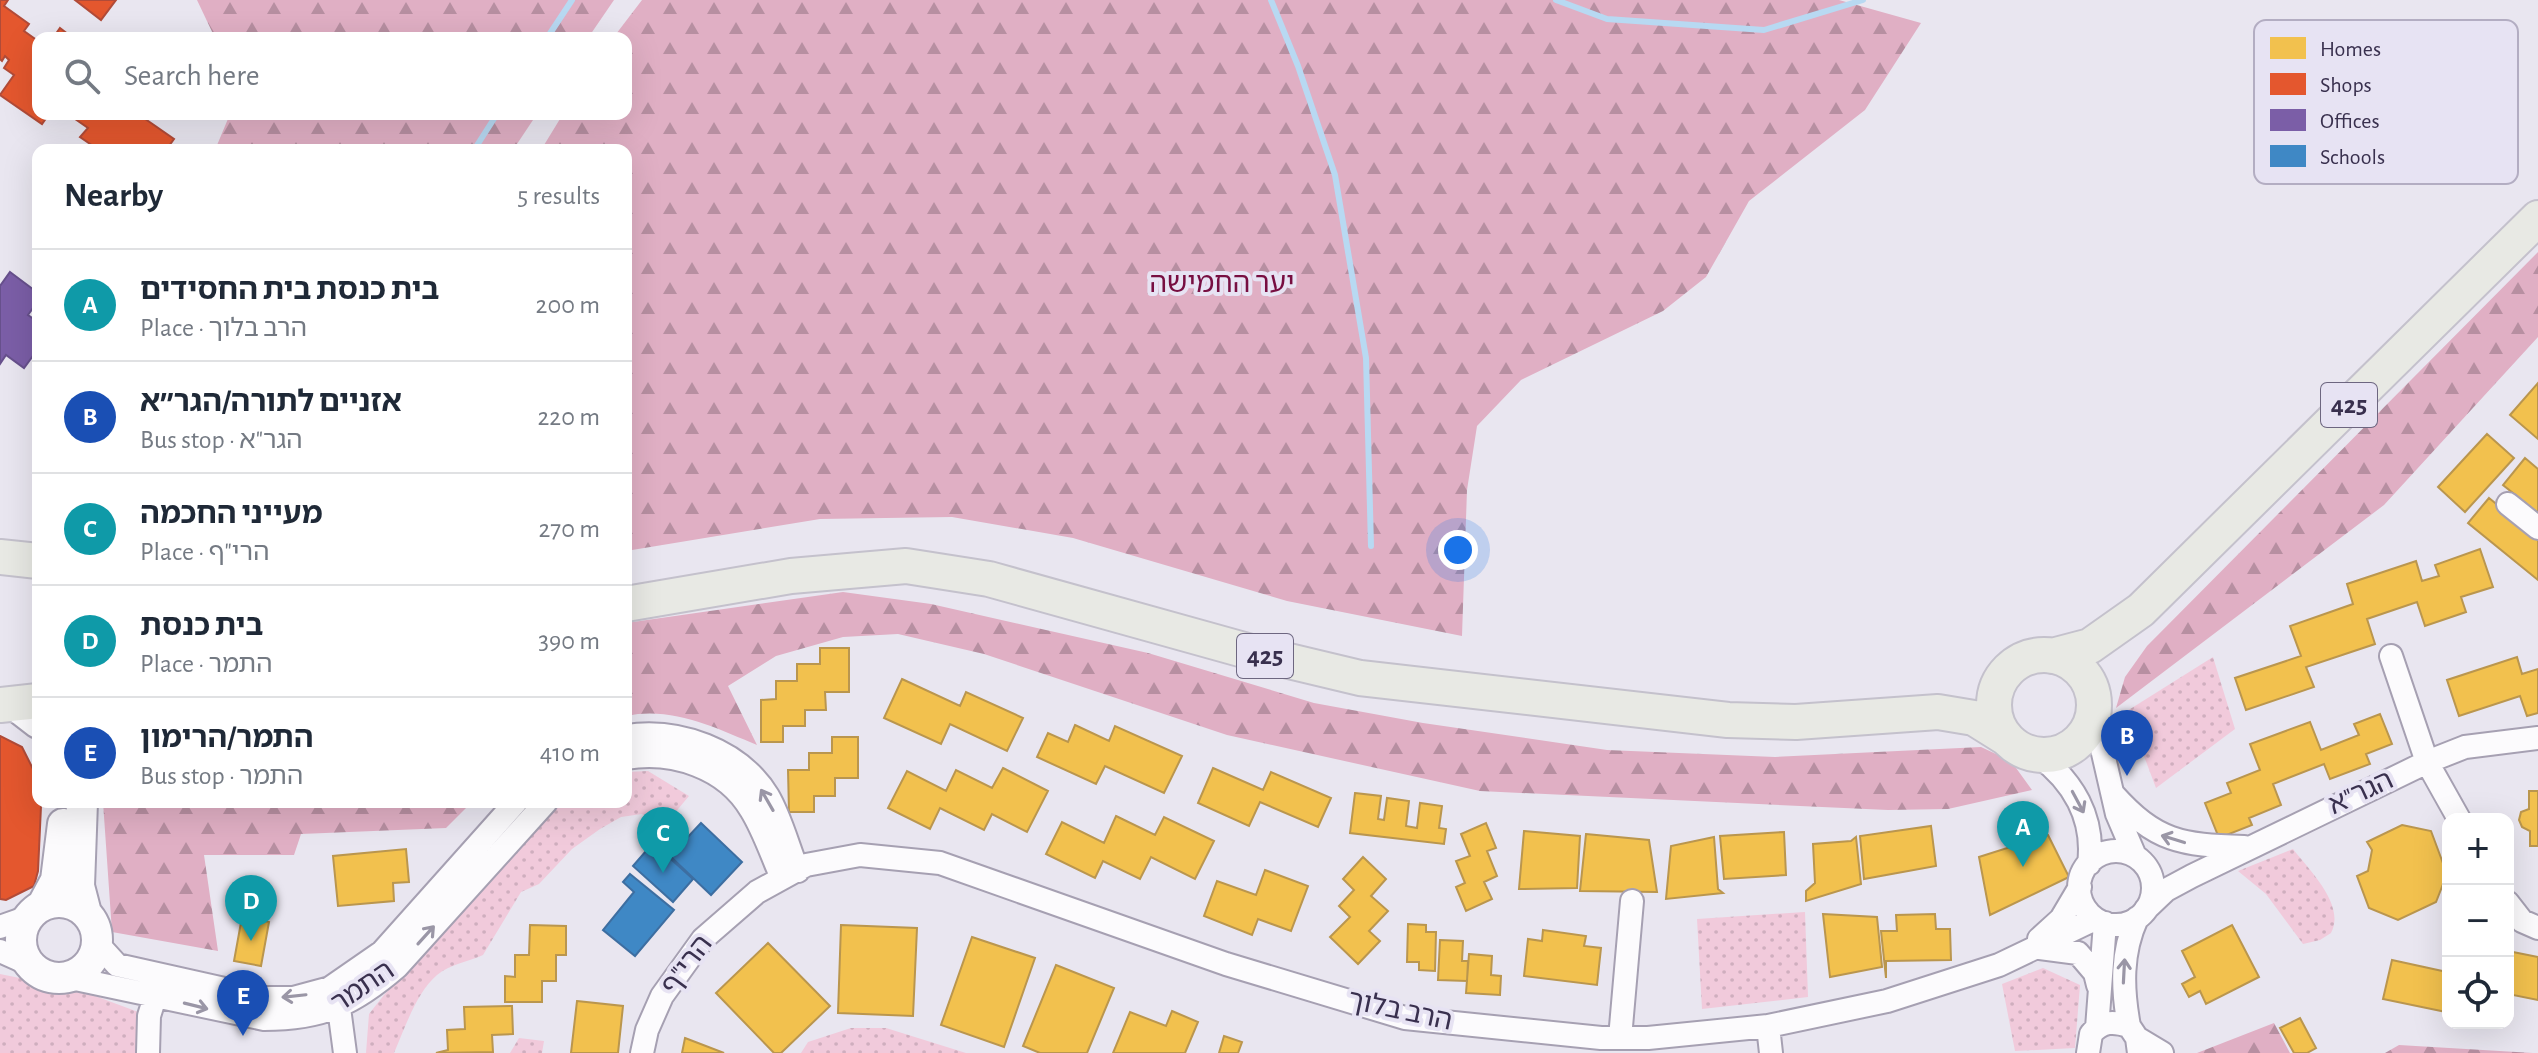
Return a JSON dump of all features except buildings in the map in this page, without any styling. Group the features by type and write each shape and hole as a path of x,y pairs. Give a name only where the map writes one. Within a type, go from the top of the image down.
{"main road":[{"name":"425","path":"1914,713 1983,692 2027,659 2075,652 2105,638 2159,592 2538,218"},
{"name":"425","path":"632,603 791,576 906,566 989,579 1308,667 1412,686 1728,720 1796,722 1914,713 1966,716 2006,738 2019,749 2036,754 2066,750 2079,741 2120,645 2159,592"},
{"path":"2052,656 2082,672 2091,687 2094,708"},
{"path":"2005,673 1998,686 1994,713 2006,738"}],"street":[{"path":"2508,504 2538,528"},
{"path":"2391,656 2427,762 2456,813"},
{"path":"2094,708 2123,831 2135,856 2151,875 2152,900 2130,934 2123,974 2135,1039"},
{"path":"632,736 673,734 705,744 730,759 767,794 790,875"},
{"name":"הגר\"א","path":"2141,914 2166,890 2192,876 2427,762 2465,747 2501,740 2538,738"},
{"path":"2036,754 2066,781 2084,811 2091,846 2089,864 2080,887 2081,900 2100,921 2120,925 2141,914"},
{"path":"632,758 670,755 696,763 717,776 750,807 790,875"},
{"path":"2113,794 2137,821 2162,836 2199,846 2249,847"},
{"path":"29,964 20,939 23,917 56,880 61,858 62,808"},
{"path":"0,951 51,977 66,977 85,967 96,942 94,924 86,913 79,886 82,808"},
{"name":"התמר","path":"335,998 382,952 511,808"},
{"name":"התמר","path":"96,942 117,965 158,986 264,1019 295,1019 397,967 541,808"},
{"path":"2089,864 2112,852 2135,856"},
{"name":"הרב בלוך","path":"757,892 806,865 860,855 940,863 1226,964 1405,1018 1620,1038 1768,1026 1887,1001 1952,983 2100,921"},
{"name":"הגר\"א","path":"2151,875 2192,876"},
{"name":"הרב בלוך","path":"2026,952 2061,919 2080,887"},
{"name":"הרי\"ף","path":"642,1053 647,1030 662,996 680,967 703,939 757,892"},
{"path":"1620,1038 1632,901"},
{"path":"23,917 63,902 86,913"},
{"path":"2514,911 2522,921 2538,928"},
{"path":"2088,1053 2088,1041 2097,1028 2101,997 2100,921"},
{"path":"2026,952 2078,953 2095,973 2101,997"},
{"name":"התמר","path":"66,977 158,986"},
{"path":"148,1053 149,1016 158,986"},
{"path":"335,998 345,1053"},
{"path":"2097,1028 2112,1022 2162,1053"},
{"path":"1768,1026 1771,1053"}],"shaded area":[{"path":"2213,657 2235,729 2156,788 2127,711"},
{"path":"648,771 689,796 663,827 642,814 621,817 572,849 539,884 521,892 483,955 448,968 430,982 412,1011 394,1053 366,1053 369,1014 555,808 632,808 632,772"},
{"path":"2293,849 2324,888 2334,911 2331,933 2320,940 2303,944 2266,894 2238,871"},
{"path":"1805,912 1808,997 1702,1009 1697,919"},
{"path":"2043,968 2080,985 2075,1048 2015,1051 2002,984"},
{"path":"0,974 79,990 149,1016 148,1053 0,1053"},
{"path":"851,1028 886,1028 966,1053 801,1053 808,1042"},
{"path":"519,1038 544,1041 542,1053 510,1053"}],"green space":[{"path":"197,0 614,0 592,32 212,32"},
{"name":"יער החמישה","path":"642,0 1839,0 1921,23 1865,110 1749,201 1706,277 1663,311 1521,380 1477,426 1467,490 1462,636 1287,601 1073,538 952,517 820,519 632,550 632,144 545,144 559,120 632,120 632,32 618,32"},
{"path":"228,120 533,120 517,144 218,144"},
{"path":"2538,252 2538,337 2384,505 2116,708 2125,677 2147,646"},
{"path":"843,592 931,604 1148,653 1314,703 1423,723 1607,750 1775,757 1981,747 2011,761 2032,790 1948,809 1888,810 1480,791 1227,735 984,654 898,634 843,637 776,656 728,686 757,745 677,716 632,715 632,622"},
{"path":"103,808 466,808 446,828 301,834 294,855 204,855 218,951 112,932"},
{"path":"2274,1023 2290,1053 2197,1053"},
{"path":"2399,1045 2533,1053 2385,1053"}],"waterway":[{"path":"551,32 572,0"},
{"path":"1271,0 1298,66 1335,175 1366,358 1371,546"},
{"path":"1556,0 1607,19 1764,30 1863,0"},
{"path":"478,144 493,120"}],"place":[{"name":"אזניים לתורה/הגר״א","path":"2127,776"},
{"name":"בית כנסת בית החסידים","path":"2023,867"},
{"name":"מעייני החכמה","path":"663,873"},
{"name":"בית כנסת","path":"251,941"},
{"name":"התמר/הרימון","path":"243,1036"}]}
